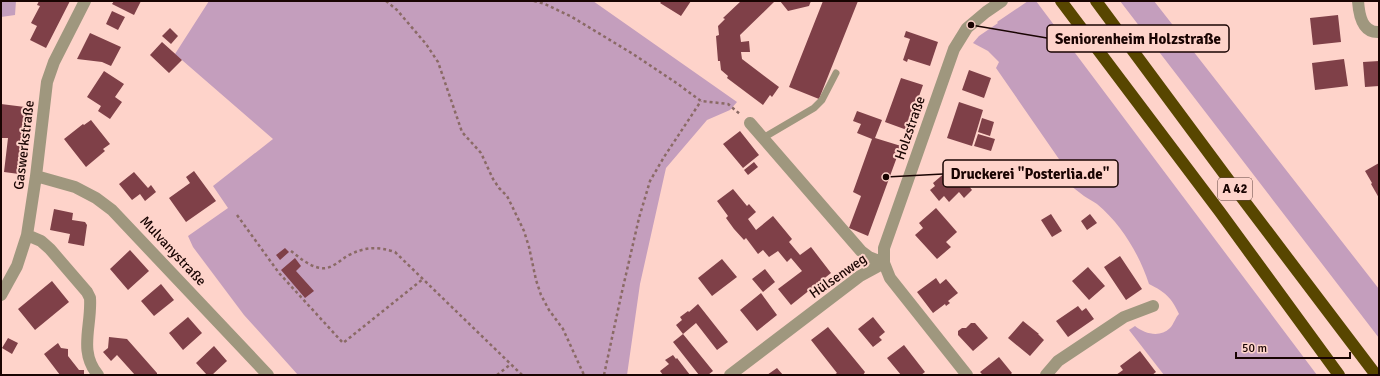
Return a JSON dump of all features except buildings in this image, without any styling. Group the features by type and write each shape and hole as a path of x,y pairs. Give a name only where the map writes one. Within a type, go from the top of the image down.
{"highway":[{"name":"A 42","path":"1061,1 1339,375"},
{"name":"A 42","path":"1096,1 1376,375"}],"street":[{"name":"Gaswerkstraße","path":"1,295 16,266 26,235 36,176 46,82 54,62 85,1"},
{"path":"1358,1 1359,16 1366,29 1379,32"},
{"name":"Holzstraße","path":"967,375 890,278 884,263 884,248 954,49 967,28 1000,2"},
{"name":"Hülsenweg","path":"750,123 861,251 869,257 884,263"},
{"name":"Mulvanystraße","path":"36,176 75,187 96,198 112,210 268,375"},
{"path":"26,235 41,242 50,249 87,292 91,305 87,348 88,357 98,375"},
{"name":"Hülsenweg","path":"730,375 860,276 884,263"},
{"path":"1046,375 1058,361 1124,317 1153,306"}],"lane":[{"path":"763,138 814,108 822,100 836,73"}],"path":[{"path":"386,1 397,10 426,44 438,62 462,132 481,153 493,179 511,204 527,242 541,295 549,310 563,329 584,375"},
{"path":"534,1 546,2 572,17 633,54 701,101 728,104 750,123"},
{"path":"604,375 639,218 650,181 701,101"},
{"path":"237,215 279,273 343,343 423,279"},
{"path":"291,251 305,262 320,268 327,268 347,256 369,248 383,248 394,252 522,375"},
{"path":"497,375 511,364"}],"shaded area":[{"path":"1,1 16,1 15,15 1,17"},
{"path":"209,1 593,1 737,102 730,110 707,120 666,168 640,284 627,375 298,375 244,315 193,247 188,236 228,208 213,186 273,139 175,54"},
{"path":"1028,1 1036,1 1317,375 1164,375 1129,330 1135,326 1148,333 1162,333 1173,325 1179,314 1174,304 1167,296 1149,284 1135,251 1114,221 1097,204 1080,193 1053,170 1061,162 996,68 999,62 988,51 973,43 979,36 998,23 997,22"},
{"path":"1120,1 1154,1 1379,289 1379,338"}],"place":[{"name":"Seniorenheim Holzstraße","path":"971,25"},
{"name":"Druckerei \"Posterlia.de\"","path":"886,177"}]}
